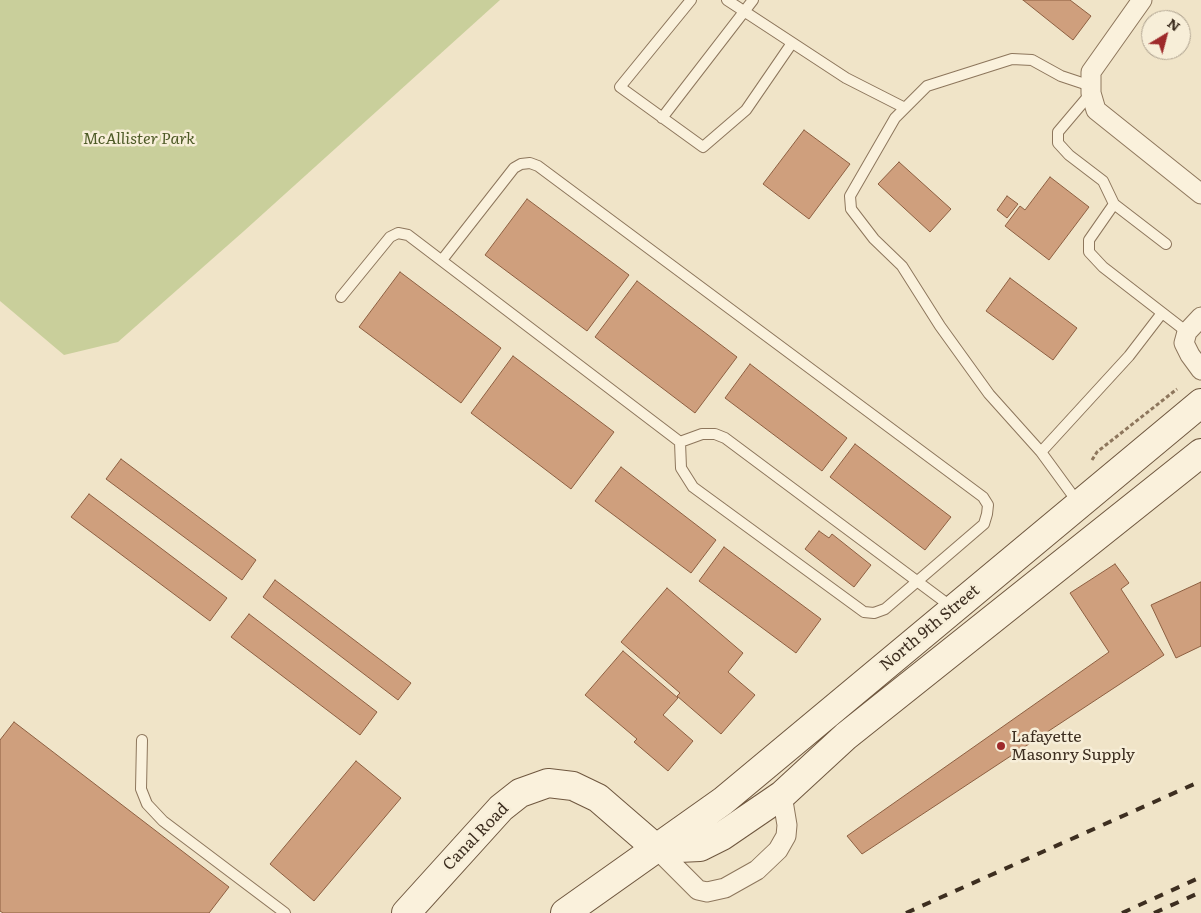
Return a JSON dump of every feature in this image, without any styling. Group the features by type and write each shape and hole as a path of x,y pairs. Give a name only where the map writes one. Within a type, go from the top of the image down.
{"main road":[{"name":"North 9th Street","path":"564,913 723,801 1201,403"},
{"name":"North 9th Street","path":"656,849 700,846 722,836 782,795 846,736 1201,453"},
{"name":"Canal Road","path":"406,913 501,808 520,793 548,783 573,786 598,798 656,849"}],"street":[{"path":"1142,0 1091,72 1091,89 1096,110 1201,194"},
{"path":"1201,317 1187,332 1184,343 1201,370"},
{"path":"656,849 698,890 707,892 725,888 757,870 778,850 786,836 787,825 782,795"}],"lane":[{"path":"691,0 620,87 703,147 746,110 792,43"},
{"path":"726,0 846,78 905,108"},
{"path":"662,118 753,0"},
{"path":"1079,504 1042,452 989,394 940,326 902,266 874,238 851,210 850,196 895,118 927,86 1012,59 1032,60 1061,76 1091,89 1058,132 1058,143 1069,155 1103,181 1114,204 1166,244"},
{"path":"442,260 514,168 521,164 530,163 538,166 983,497 988,505 984,524 885,609 874,613 864,612 692,487 681,468 680,442"},
{"path":"1114,204 1089,240 1089,252 1103,267 1187,332"},
{"path":"341,297 390,237 398,233 408,235 680,442"},
{"path":"1042,452 1129,356 1162,313"},
{"path":"680,442 702,434 715,434 725,438 954,608"},
{"path":"142,740 141,789 148,804 163,821 285,913"}],"path":[{"path":"1090,465 1097,452 1179,388"}],"green space":[{"name":"McAllister Park","path":"0,0 500,0 118,342 64,355 0,301"}],"building":[{"path":"1023,0 1070,0 1091,16 1073,40"},
{"path":"804,130 850,164 809,219 763,184"},
{"path":"899,162 951,209 930,232 878,184"},
{"path":"1050,177 1089,207 1049,260 1005,226 1020,206 1025,210"},
{"path":"1007,196 1018,204 1007,218 997,210"},
{"path":"527,199 629,275 587,331 485,255"},
{"path":"400,272 501,348 461,403 359,327"},
{"path":"1010,278 1077,328 1053,360 986,311"},
{"path":"637,281 737,357 695,413 595,337"},
{"path":"513,356 614,432 571,489 471,413"},
{"path":"750,364 847,438 822,471 725,398"},
{"path":"855,444 951,517 925,550 830,477"},
{"path":"121,459 256,560 242,580 106,479"},
{"path":"621,467 716,540 691,573 595,501"},
{"path":"89,494 227,598 210,621 71,517"},
{"path":"819,531 829,538 832,534 871,565 854,587 805,549"},
{"path":"724,547 821,619 796,653 699,581"},
{"name":"Lafayette Masonry Supply","path":"1115,564 1129,583 1121,589 1164,655 862,854 847,836 1109,652 1070,593"},
{"path":"275,580 411,683 398,700 263,597"},
{"path":"1201,582 1201,646 1176,658 1151,605"},
{"path":"667,588 743,653 728,672 755,695 721,734 677,696 680,693 621,642"},
{"path":"249,614 377,712 360,735 231,637"},
{"path":"623,651 678,698 663,715 693,741 668,771 634,742 637,739 585,695"},
{"path":"14,722 229,887 209,913 3,913 0,911 0,740"},
{"path":"356,761 401,798 314,901 270,864"}],"railway":[{"path":"906,913 1201,781"},
{"path":"1122,913 1201,877"},
{"path":"1154,913 1201,892"}],"place":[{"name":"Lafayette Masonry Supply","path":"1001,746"}]}
